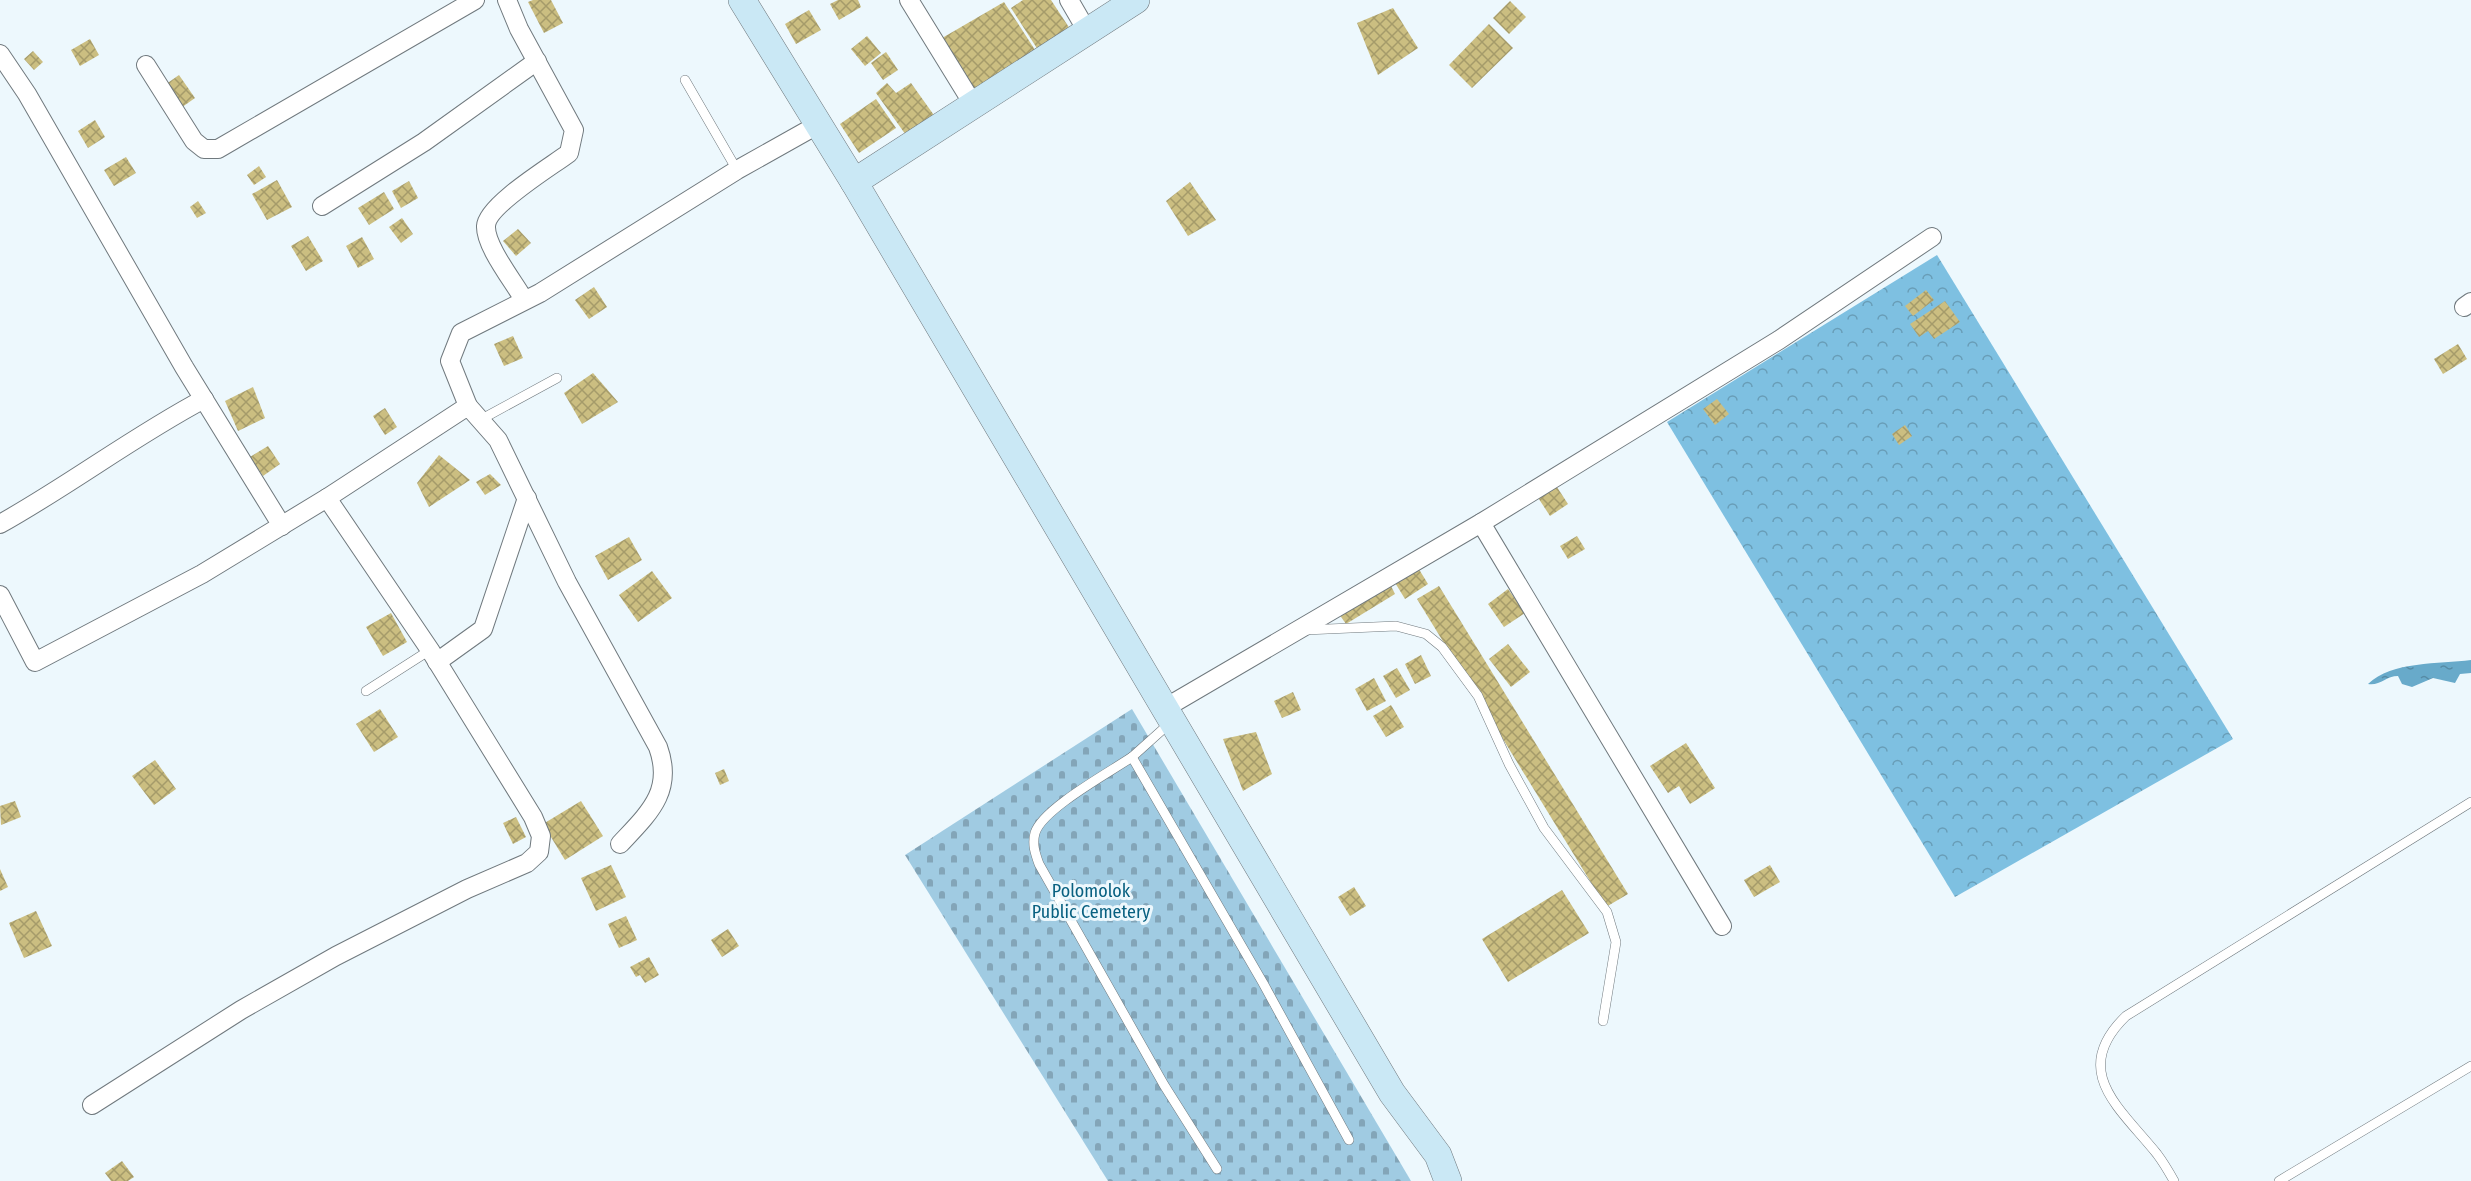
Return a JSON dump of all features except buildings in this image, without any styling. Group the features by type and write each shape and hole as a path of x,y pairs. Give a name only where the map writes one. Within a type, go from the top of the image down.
{"street":[{"path":"146,64 194,141 204,149 218,149 475,0"},
{"path":"507,0 519,29 574,130 574,142 569,153 504,201 488,218 486,227 489,242 524,300"},
{"path":"742,0 854,182 1392,1093 1438,1155 1448,1181"},
{"path":"909,0 973,104"},
{"path":"1069,0 1087,31"},
{"path":"854,182 1136,0"},
{"path":"0,54 5,72 282,526"},
{"path":"321,206 424,142 537,61"},
{"path":"620,844 648,815 663,787 665,767 658,747 567,582 498,440 468,406 450,361 461,333 540,293 737,170 819,124"},
{"path":"1169,714 1294,631 1481,523 1779,340 1932,237"},
{"path":"0,524 113,455 162,421 204,399"},
{"path":"0,595 35,662 202,574 327,498 468,406"},
{"path":"92,1105 241,1010 346,951 467,889 527,863 538,852 541,836 533,817 434,656 327,498"},
{"path":"434,656 483,629 527,498"},
{"path":"1481,523 1722,926"}],"lane":[{"path":"685,80 737,170"},
{"path":"480,420 557,378"},
{"path":"1294,631 1396,626 1426,634 1442,647 1478,696 1509,764 1544,828 1607,912 1616,942 1603,1021"},
{"path":"366,691 434,656"},
{"path":"1169,714 1132,757 1046,814 1035,830 1033,844 1039,864 1124,1015 1164,1085 1217,1169"},
{"path":"1132,757 1263,983 1348,1140"},
{"path":"2174,1181 2158,1155 2107,1094 2100,1073 2100,1051 2110,1031 2126,1016 2471,802"},
{"path":"2279,1181 2471,1066"}],"green space":[{"path":"1937,255 2233,739 1955,897 1667,422"},
{"name":"Polomolok Public Cemetery","path":"1132,709 1411,1181 1108,1181 905,855"}],"water":[{"path":"2471,660 2471,673 2460,674 2455,683 2433,678 2412,687 2402,684 2398,676 2376,684 2368,684 2390,671 2403,667"}]}
